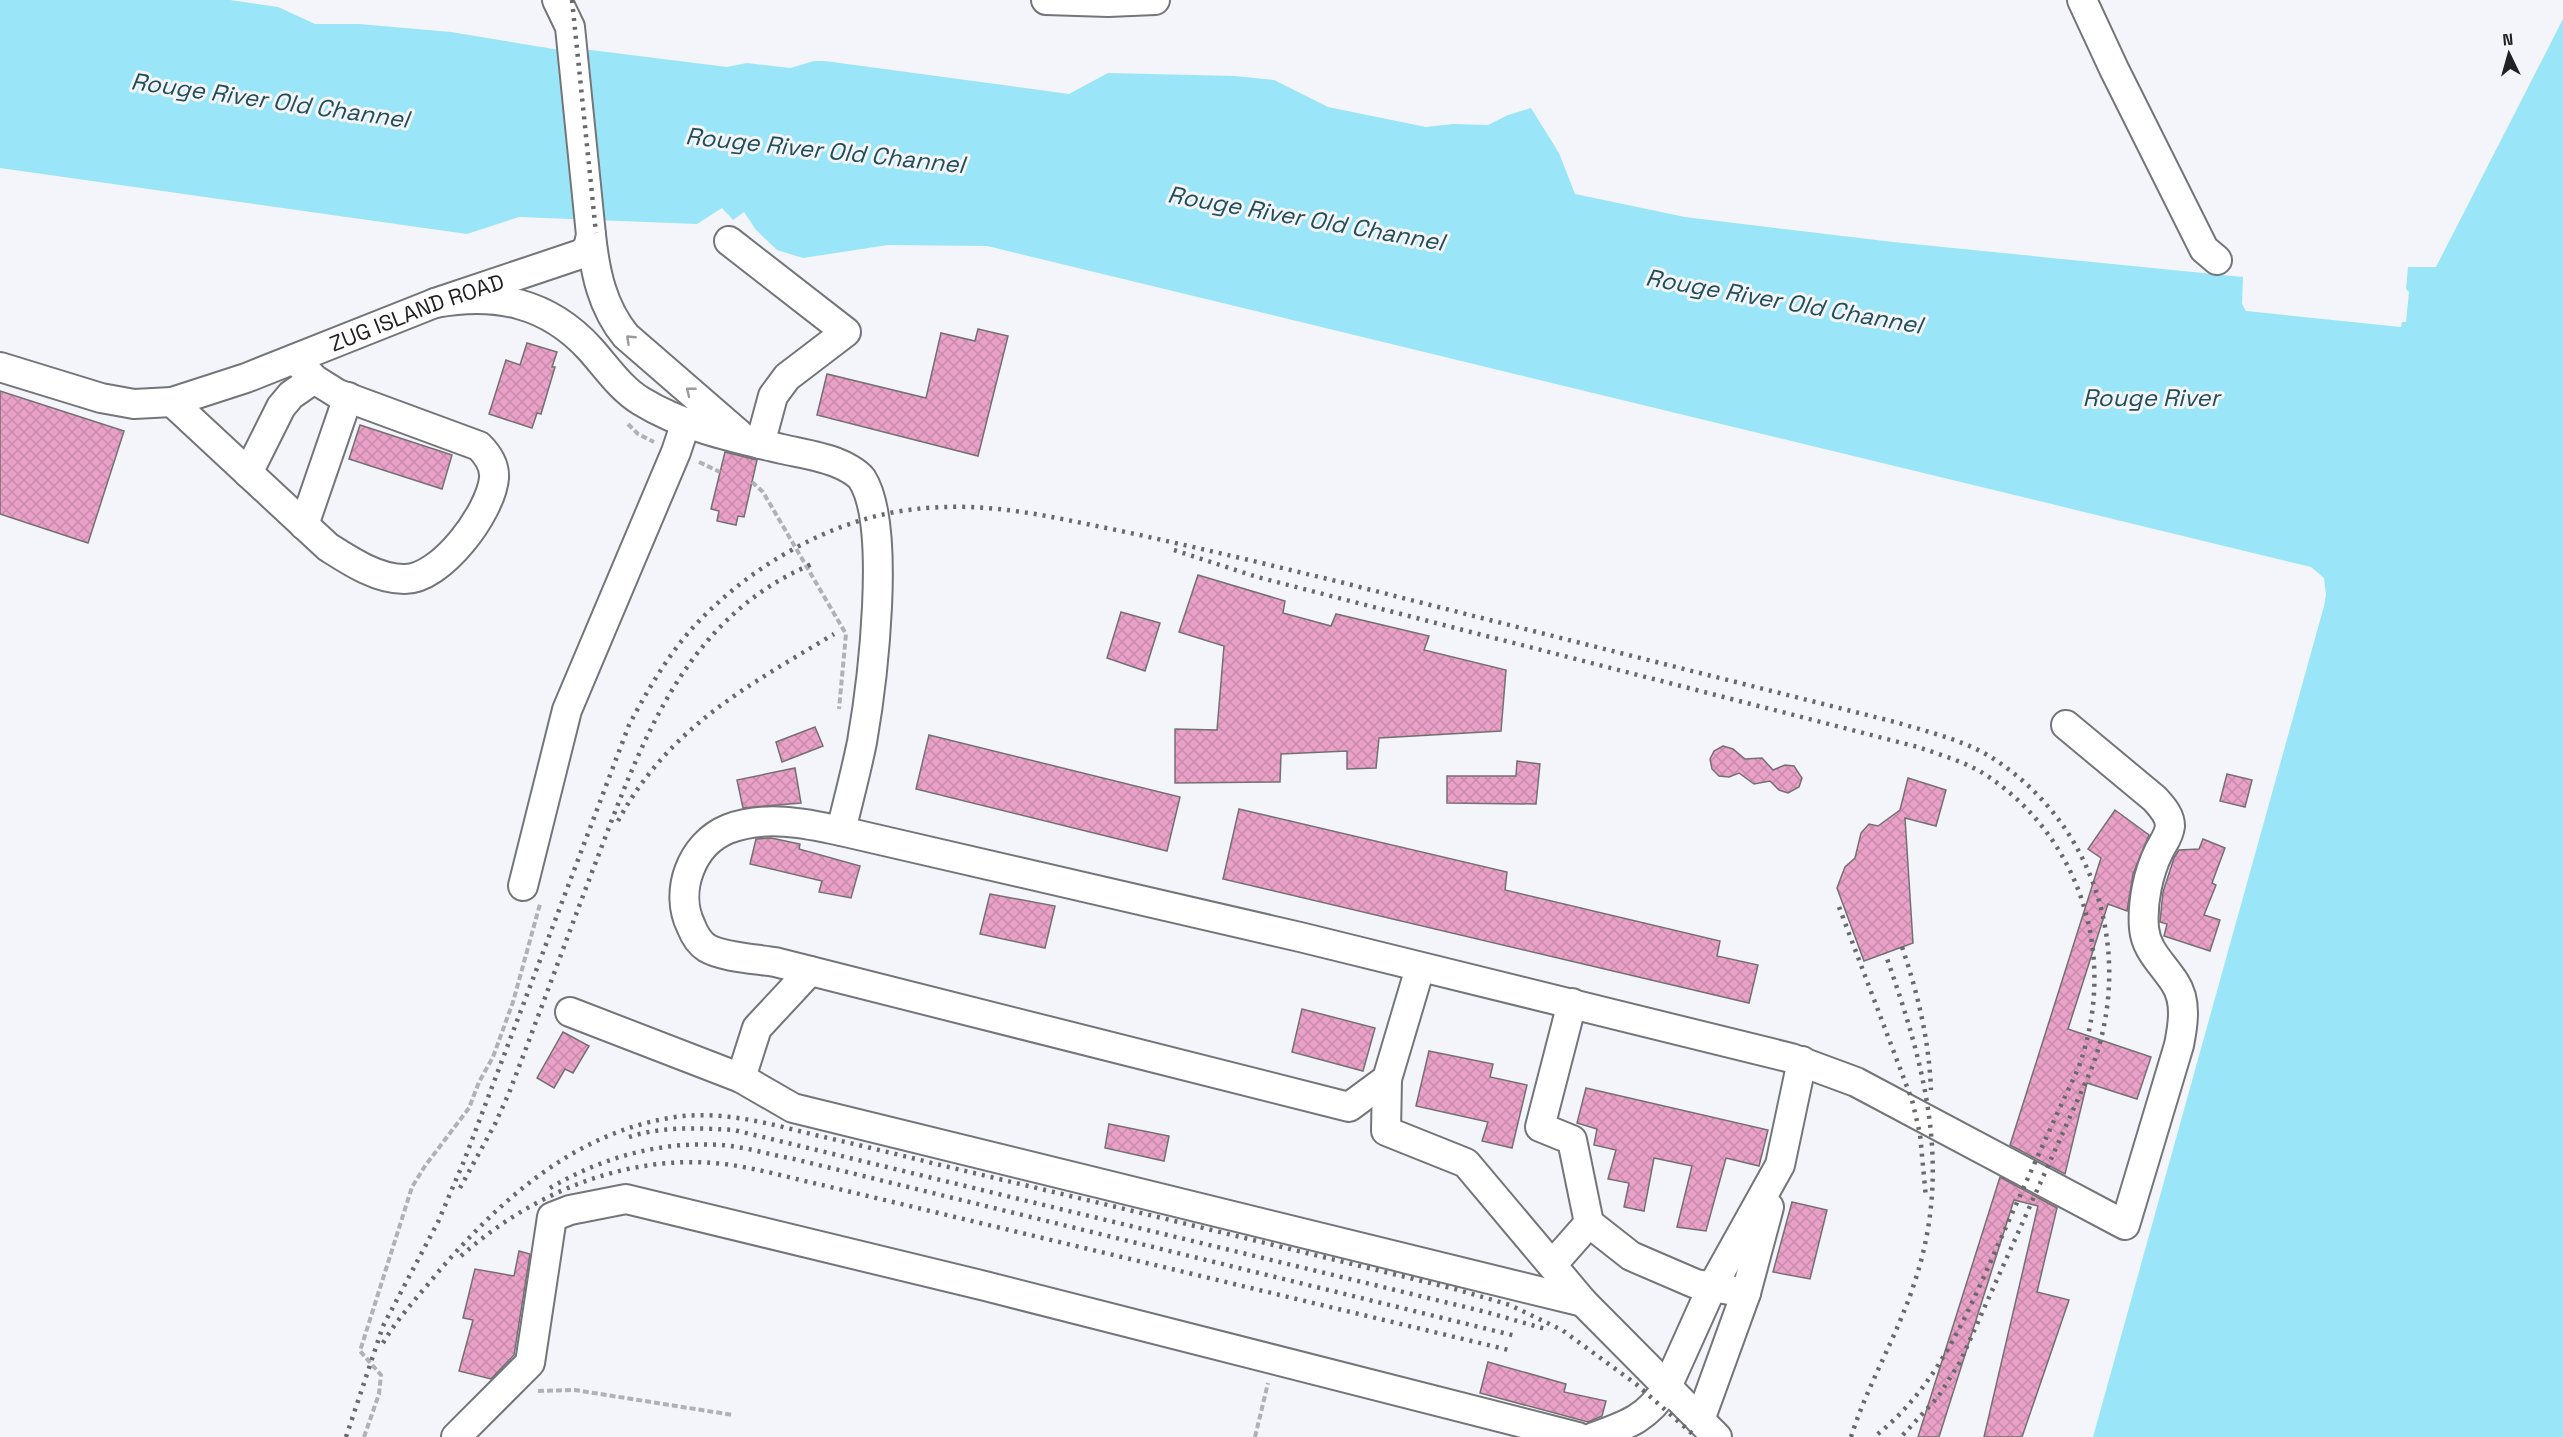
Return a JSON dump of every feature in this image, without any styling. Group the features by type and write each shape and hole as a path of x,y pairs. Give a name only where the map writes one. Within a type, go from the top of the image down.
{"street":[{"path":"557,0 570,27 592,243 597,317 606,366"},
{"path":"1046,0 1108,2 1155,0"},
{"path":"2082,0 2204,249 2217,260"},
{"path":"729,241 846,332 787,377 773,396 752,442"},
{"path":"592,243 598,282 617,326 752,442"},
{"name":"ZUG ISLAND ROAD","path":"0,367 101,398 134,404 172,402 304,369 435,303 581,254 592,243"},
{"path":"435,303 478,297 498,298 532,308 565,327 585,343 619,383 639,400 656,410 686,422 752,442 835,462 860,476 873,501 878,548 870,679 862,742 842,831"},
{"path":"172,402 248,473 328,547 353,563 379,574 404,579 424,575 438,566 473,526 490,497 495,476 490,457 479,446 348,398 304,369 291,395 281,407 248,473"},
{"path":"304,525 348,398"},
{"path":"533,889 567,710 676,452 686,422"},
{"path":"1387,1078 1350,1107 810,971 707,948 695,936 685,914 684,885 692,863 709,842 727,829 786,821 842,831 1300,938 1802,1061 1856,1082 2125,1225 2179,1045 2184,1021 2176,984 2150,950 2144,929 2144,904 2151,874 2158,852 2167,838 2170,825 2166,812 2155,799 2066,724"},
{"path":"1420,968 1387,1078 1386,1131 1466,1163 1663,1395 1708,1428 1780,1165 1802,1061"},
{"path":"741,1078 757,1028 810,971"},
{"path":"1572,1003 1540,1127 1572,1140 1589,1223 1631,1256 1696,1284 1746,1293"},
{"path":"570,1012 741,1078 792,1108 1583,1302"},
{"path":"1649,1437 1663,1395 1712,1287 1780,1165"},
{"path":"456,1437 531,1363 552,1217 570,1210 626,1199 963,1280 1578,1437"},
{"path":"1552,1265 1589,1223"},
{"path":"1594,1437 1633,1423 1663,1395"},
{"path":"1485,1414 1534,1437"}],"path":[{"path":"624,421 639,434 720,472"},
{"path":"752,483 763,492 846,634 839,713"},
{"path":"364,1437 379,1394 381,1375 360,1351 412,1187 469,1108 479,1082 493,1057 513,1002 533,889"},
{"path":"1255,1437 1274,1359"},
{"path":"501,1393 575,1390 732,1415"}],"water":[{"path":"0,0 230,0 278,7 315,24 359,24 451,32 572,52 591,50 727,67 747,63 790,68 814,61 825,61 1069,94 1108,73 1235,76 1274,80 1328,107 1426,127 1453,124 1488,125 1508,115 1531,108 1559,153 1575,194 1685,217 1893,242 2243,277 2242,304 2246,311 2401,327 2402,322 2406,322 2409,292 2406,289 2408,267 2436,267 2563,19 2563,1437 2093,1437 2324,606 2326,595 2324,578 2311,567 987,246 888,245 803,258 777,250 756,230 744,212 733,220 722,208 697,224 519,217 467,234 0,168"}],"building":[{"path":"978,329 1008,336 978,456 817,415 827,374 926,398 941,333 975,341"},
{"path":"527,343 557,352 552,367 555,367 541,414 537,413 532,428 489,414 506,360 520,365"},
{"path":"0,391 124,431 88,543 0,514"},
{"path":"360,425 452,455 442,489 349,459"},
{"path":"725,452 757,460 744,517 738,516 736,525 717,521 719,511 711,509"},
{"path":"1198,575 1285,601 1283,613 1331,626 1336,614 1429,636 1424,650 1506,670 1501,731 1379,738 1376,768 1347,769 1347,751 1281,754 1280,782 1175,783 1175,729 1217,730 1224,646 1179,632"},
{"path":"1121,612 1160,623 1145,671 1107,658"},
{"path":"815,727 823,746 782,762 776,742"},
{"path":"929,735 1180,797 1167,851 916,789"},
{"path":"1723,746 1733,749 1745,759 1762,758 1773,770 1785,765 1794,766 1802,778 1799,787 1788,793 1779,790 1770,781 1754,784 1739,773 1729,777 1719,776 1712,769 1710,759 1714,751"},
{"path":"1517,761 1540,764 1536,804 1447,803 1447,776 1516,776"},
{"path":"795,768 801,803 743,808 737,780"},
{"path":"2227,774 2252,780 2245,807 2220,801"},
{"path":"1908,778 1946,790 1936,826 1905,818 1913,943 1864,961 1837,888 1845,867 1855,858 1861,833 1869,824 1878,826 1900,810"},
{"path":"1239,809 1507,872 1505,890 1720,941 1717,956 1758,965 1749,1003 1223,879"},
{"path":"2115,810 2149,835 2133,874 2127,911 2108,904 2068,1029 2151,1057 2137,1099 2087,1083 2065,1174 2010,1145 2101,858 2088,849"},
{"path":"771,838 800,844 799,849 860,866 851,898 819,892 822,881 750,864 756,839"},
{"path":"2203,839 2225,848 2212,883 2216,885 2204,915 2220,920 2210,951 2164,936 2167,924 2160,922 2163,892 2174,858 2179,850 2199,849"},
{"path":"990,894 1055,906 1045,948 980,934"},
{"path":"1302,1009 1375,1028 1363,1071 1292,1052"},
{"path":"563,1032 589,1046 573,1073 565,1069 554,1088 537,1078"},
{"path":"1429,1051 1493,1064 1490,1077 1527,1085 1512,1148 1482,1141 1488,1122 1416,1106"},
{"path":"1586,1088 1768,1130 1759,1166 1726,1158 1706,1231 1677,1227 1692,1166 1654,1158 1644,1211 1624,1207 1629,1183 1608,1179 1616,1150 1594,1145 1597,1129 1577,1123"},
{"path":"1109,1124 1169,1136 1164,1161 1105,1148"},
{"path":"2000,1177 2057,1208 2037,1292 2069,1300 2022,1437 1984,1437 2038,1206 2014,1200 1939,1437 1918,1437"},
{"path":"1792,1202 1827,1210 1810,1279 1773,1272"},
{"path":"519,1251 530,1254 514,1355 491,1379 459,1371 473,1320 463,1318 475,1269 514,1276"},
{"path":"1488,1362 1566,1384 1564,1392 1606,1401 1602,1416 1588,1422 1480,1393"}],"railway":[{"path":"572,0 596,233"},
{"path":"346,1437 383,1326 438,1222 464,1161 629,725 664,665 689,632 710,610 732,590 783,555 838,528 866,519 895,512 954,507 1036,514 1177,543 1895,722 1946,737 1983,752 2030,787 2059,820 2082,857 2098,898 2107,940 2109,983 2104,1027 2091,1070 1960,1362 1938,1397 1901,1437"},
{"path":"1174,550 1257,577 1918,747 1962,763 1986,775 2020,802 2047,833 2069,868 2084,906 2092,946 2094,987 2090,1028 2078,1069 1950,1345 1917,1394 1897,1417 1874,1437"},
{"path":"460,1188 509,1093 628,780 647,736 670,693 697,654 729,619 767,588 812,564"},
{"path":"618,821 638,788 686,734 740,692 834,634"},
{"path":"1839,907 1912,1100 1920,1134 1926,1198"},
{"path":"1902,947 1922,1017 1931,1090"},
{"path":"1851,1437 1915,1281 1926,1238 1932,1197 1929,1115 1922,1075 1885,953"},
{"path":"383,1343 414,1301 458,1250 509,1199 538,1176 599,1140 633,1127 669,1118 724,1116 761,1122 876,1149 1455,1289 1510,1305 1562,1330 1636,1384 1696,1437"},
{"path":"629,1137 668,1129 734,1130 1486,1312 1549,1330"},
{"path":"550,1188 591,1168 633,1153 699,1144 731,1146 794,1159 1516,1336"},
{"path":"461,1256 489,1233 519,1213 583,1182 618,1171 653,1165 688,1162 724,1164 773,1173 1513,1351"}],"water label":[{"name":"Rouge River Old Channel","path":"270,100"},
{"name":"Rouge River Old Channel","path":"825,150"},
{"name":"Rouge River Old Channel","path":"1306,218"},
{"name":"Rouge River Old Channel","path":"1784,301"},
{"name":"Rouge River","path":"2151,397"}]}
